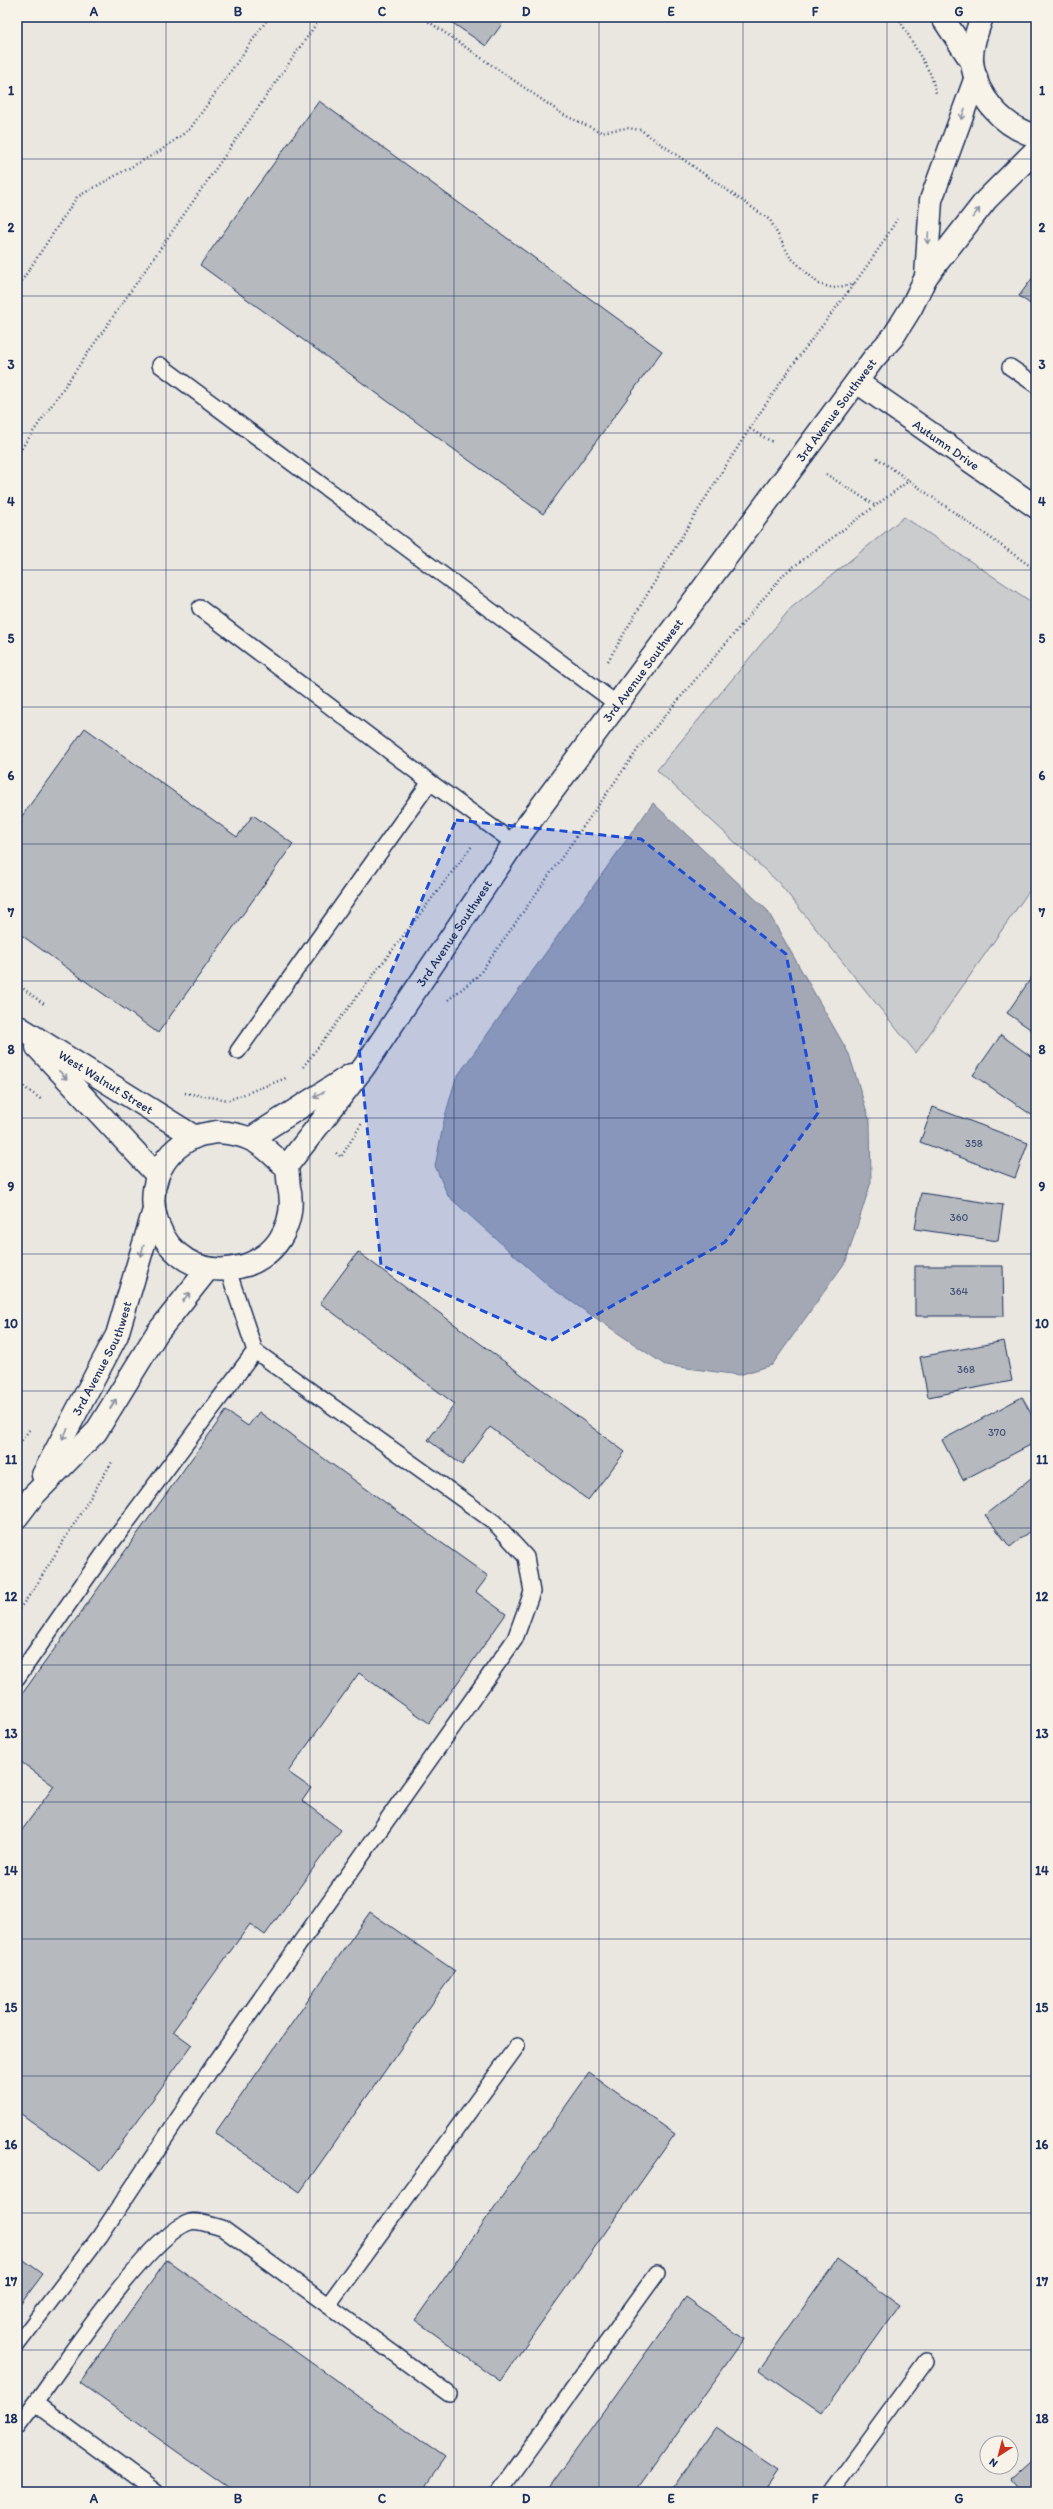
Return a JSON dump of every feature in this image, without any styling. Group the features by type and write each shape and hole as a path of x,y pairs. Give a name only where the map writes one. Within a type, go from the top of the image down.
{"street":[{"path":"942,17 974,70 989,104 1004,119 1024,132 1036,136"},
{"name":"3rd Avenue Southwest","path":"926,277 931,200 974,70 974,39 982,17"},
{"name":"3rd Avenue Southwest","path":"286,1167 364,1067 514,843 857,382 893,337 911,308 926,277 986,200 1036,150"},
{"name":"Autumn Drive","path":"857,382 1036,507"},
{"name":"West Walnut Street","path":"17,1026 195,1137"},
{"name":"West Walnut Street","path":"17,1026 157,1175"},
{"name":"3rd Avenue Southwest","path":"250,1139 364,1067"},
{"path":"217,1132 240,1134 250,1139 261,1144 286,1167 292,1199 289,1220 280,1239 266,1255 248,1265 217,1270 188,1261 172,1249 160,1232 154,1213 153,1194 157,1175 166,1159 180,1146 195,1137 217,1132"},
{"name":"3rd Avenue Southwest","path":"33,1496 117,1335 154,1213"},
{"name":"3rd Avenue Southwest","path":"17,1517 33,1496 96,1432 157,1332 217,1270"}],"lane":[{"path":"160,365 617,704"},
{"path":"1010,367 1036,385"},
{"path":"200,608 430,782 514,843"},
{"path":"238,1051 430,782"},
{"path":"17,2346 100,2236 217,2060 515,1639 532,1592 526,1557 494,1522 255,1351 217,1270"},
{"path":"17,1678 107,1549 255,1351"},
{"path":"328,2305 517,2046"},
{"path":"17,2427 124,2281 174,2229 191,2222 222,2228 449,2394"},
{"path":"499,2492 657,2273"},
{"path":"830,2492 926,2361"},
{"path":"35,2403 156,2492"}],"path":[{"path":"17,288 77,197 160,151 190,128 269,17"},
{"path":"17,455 321,17"},
{"path":"422,17 564,115 601,132 627,128 641,130 770,220 790,257 819,284 832,288 855,284"},
{"path":"898,17 931,75 936,99"},
{"path":"593,686 648,592 750,429 786,375 879,252 900,215"},
{"path":"877,458 1036,570"},
{"path":"442,1004 478,976 643,742 785,573 910,480"},
{"path":"298,1073 489,824"},
{"path":"178,1092 229,1100 292,1076"},
{"path":"341,1157 365,1118"},
{"path":"17,1612 34,1589 116,1455"}],"highlighted area":[{"path":"456,820 641,839 786,954 818,1113 725,1242 550,1341 381,1265 359,1047"}],"shaded area":[{"path":"904,517 1036,605 1036,881 916,1053 779,883 657,770 791,608"},
{"path":"653,803 767,910 849,1054 870,1122 871,1182 846,1261 772,1365 739,1375 665,1365 550,1287 448,1196 435,1166 445,1116 456,1078"}],"building":[{"path":"444,17 507,17 486,46"},
{"path":"319,101 662,351 543,514 200,265"},
{"path":"1036,273 1036,308 1019,296"},
{"path":"85,728 237,837 253,815 293,844 158,1033 17,932 17,823"},
{"path":"1034,974 1036,975 1036,1033 1007,1013"},
{"path":"1001,1035 1036,1060 1036,1118 973,1075"},
{"path":"933,1107 1028,1143 1015,1178 920,1142"},
{"path":"921,1193 1003,1205 998,1241 915,1229"},
{"path":"358,1252 625,1452 588,1500 490,1427 462,1465 428,1440 455,1404 320,1303"},
{"path":"915,1266 1003,1266 1004,1316 915,1316"},
{"path":"1004,1341 1012,1381 928,1397 920,1357"},
{"path":"1022,1397 1036,1423 1036,1442 963,1480 942,1440"},
{"path":"226,1411 248,1426 259,1412 488,1576 476,1592 506,1614 429,1723 359,1673 288,1772 311,1788 302,1801 341,1830 265,1935 250,1924 173,2031 192,2045 101,2171 17,2111 17,1837 54,1786 17,1759 17,1701"},
{"path":"1036,1474 1036,1526 1010,1547 985,1515"},
{"path":"370,1912 455,1971 300,2192 215,2133"},
{"path":"589,2073 675,2134 500,2381 415,2320"},
{"path":"17,2255 43,2274 17,2309"},
{"path":"167,2260 445,2458 421,2492 234,2492 80,2383"},
{"path":"837,2260 900,2305 822,2414 759,2370"},
{"path":"686,2297 744,2339 635,2492 546,2492"},
{"path":"715,2428 779,2471 764,2492 670,2492"},
{"path":"1036,2455 1036,2492 1022,2492 1010,2478 1013,2475 1019,2475 1019,2470"}]}
